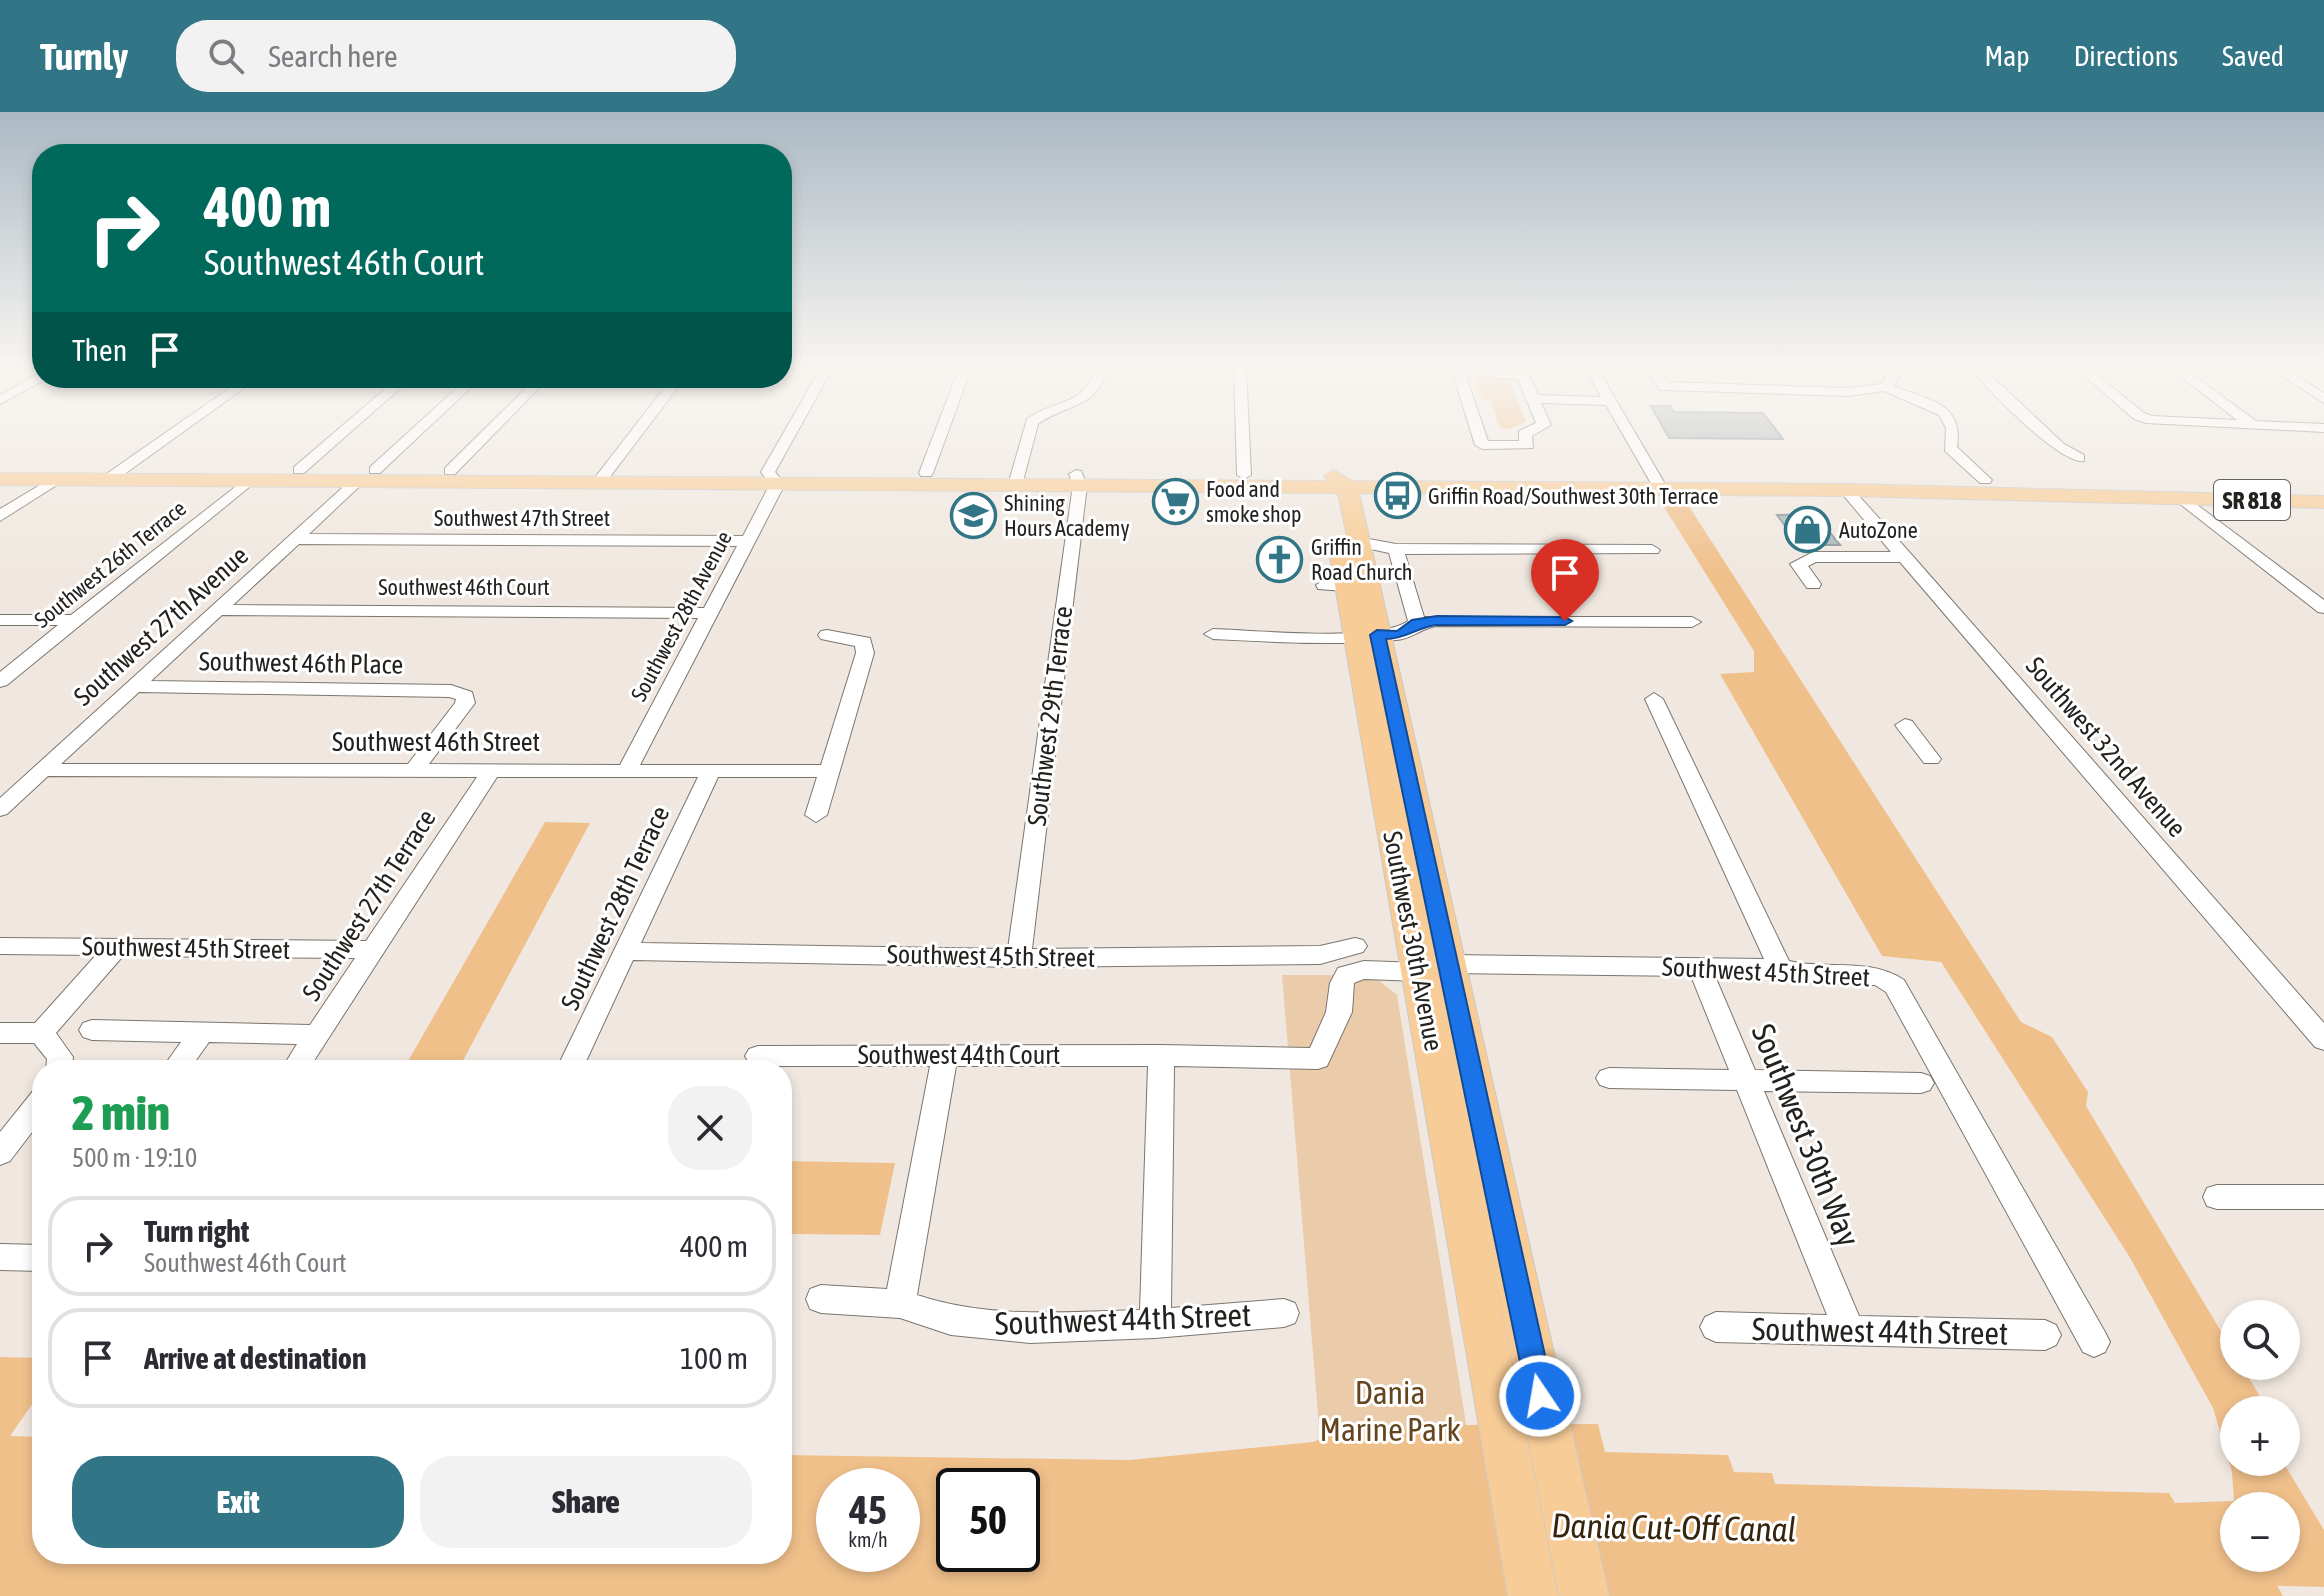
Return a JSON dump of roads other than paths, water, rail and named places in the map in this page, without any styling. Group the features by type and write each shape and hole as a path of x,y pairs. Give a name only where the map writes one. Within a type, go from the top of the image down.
{"main road":[{"name":"SR 818","path":"0,468 248,481 602,477 1657,483 1900,479 2324,491"},
{"name":"SR 818","path":"0,479 55,480 115,474 299,470 414,470 602,477"},
{"path":"318,481 375,470"},
{"path":"357,482 414,470"},
{"name":"SR 818","path":"773,478 926,473 1016,480"},
{"name":"SR 818","path":"1078,480 1244,475 1336,483"},
{"path":"1846,490 1861,483 1900,479"},
{"name":"Southwest 30th Avenue","path":"1336,483 1358,542 1366,635 1518,1396 1533,1596"},
{"name":"Southwest 30th Avenue","path":"1336,483 1335,585 1366,635"},
{"name":"SR 818","path":"1657,483 2324,502"},
{"path":"2120,495 2149,492 2155,489 2155,485"},
{"path":"2180,497 2189,490 2220,487"},
{"name":"Southwest 30th Avenue","path":"1518,1396 1584,1596"}],"street":[{"path":"115,474 170,435"},
{"path":"299,470 339,435"},
{"path":"375,470 413,435"},
{"path":"450,471 486,435"},
{"path":"602,477 634,435"},
{"path":"773,478 794,435"},
{"path":"926,473 940,435"},
{"path":"1016,480 1028,435"},
{"path":"1243,435 1244,475"},
{"path":"1479,435 1482,445 1528,445 1524,435"},
{"path":"1630,435 1657,483"},
{"path":"1951,435 1950,448 1975,480"},
{"path":"2047,435 2059,447 2079,458"},
{"path":"1936,446 1975,480"},
{"name":"Southwest 28th Avenue","path":"627,770 748,541 773,478"},
{"path":"0,516 55,480"},
{"name":"Southwest 29th Terrace","path":"1019,958 1078,480"},
{"name":"Southwest 26th Terrace","path":"0,681 248,481"},
{"name":"Southwest 27th Avenue","path":"0,809 357,482"},
{"name":"Southwest 32nd Avenue","path":"1846,490 2324,1040"},
{"path":"2180,497 2324,608"},
{"name":"Southwest 47th Street","path":"296,539 748,541"},
{"path":"1358,542 1396,549 1652,550"},
{"path":"1396,549 1417,623"},
{"path":"1813,584 1798,564 1807,559 1905,557"},
{"name":"Southwest 46th Court","path":"218,610 709,613"},
{"path":"0,620 76,620"},
{"path":"1213,634 1322,638 1400,635 1417,623 1692,622"},
{"path":"816,815 865,653 864,642 827,635"},
{"name":"Southwest 46th Place","path":"134,686 451,691 465,696"},
{"name":"Southwest 27th Terrace","path":"414,770 465,703 465,696"},
{"path":"1654,699 1780,968"},
{"path":"1905,725 1931,759"},
{"name":"Southwest 46th Street","path":"42,770 831,771"},
{"name":"Southwest 27th Terrace","path":"301,1060 491,771"},
{"name":"Southwest 28th Terrace","path":"574,1060 711,771"},
{"name":"Southwest 45th Street","path":"0,946 371,950"},
{"name":"Southwest 45th Street","path":"626,951 1019,958 1320,955 1355,946"},
{"path":"0,1033 41,1033 117,947"},
{"name":"Southwest 45th Street","path":"1161,1055 1318,1059 1339,1012 1342,983 1347,974 1364,970 1699,966 1780,968 1806,974 1880,976 1895,986 2094,1342"},
{"name":"Southwest 30th Way","path":"1699,966 1849,1330"},
{"path":"92,1030 317,1035"},
{"path":"182,1060 203,1032"},
{"path":"41,1033 60,1060"},
{"path":"900,1304 945,1055"},
{"path":"1155,1324 1161,1055"},
{"name":"Southwest 44th Court","path":"758,1056 1161,1055"},
{"path":"1609,1078 1921,1083"},
{"path":"0,1153 32,1112"},
{"path":"2217,1197 2324,1197"},
{"path":"0,1257 32,1254"},
{"name":"Southwest 44th Street","path":"821,1299 900,1304 951,1321 1030,1328 1155,1324 1284,1313"},
{"name":"Southwest 44th Street","path":"1716,1327 2045,1335"}],"water":[{"path":"1666,498 1678,498 1690,508 2021,1022 2052,1037 2088,1092 2086,1106 2220,1330 2220,1380 2250,1380 2260,1396 2220,1396 2220,1432 2213,1408 2129,1256 1941,962 1882,956 1720,674 1754,672 1754,651 1661,502"},
{"path":"545,822 590,823 463,1060 409,1060"},
{"path":"792,1161 895,1163 880,1235 792,1234"},
{"path":"0,1357 32,1358 32,1404 10,1436 32,1437 32,1564 792,1564 792,1455 1129,1460 1313,1442 1352,1425 1454,1429 1461,1425 1598,1424 1605,1452 1728,1455 1734,1472 1772,1473 1775,1484 2169,1493 2175,1503 2220,1501 2220,1572 2270,1572 2283,1596 0,1596"},
{"path":"2232,1476 2291,1476 2324,1530 2324,1572 2300,1572 2300,1492 2233,1492"}],"waterway":[{"name":"Dania Cut-Off Canal","path":"2300,1571 2324,1572"}],"place":[{"name":"Griffin Road/Southwest 30th Terrace","path":"1397,496"},
{"name":"Food and smoke shop","path":"1175,502"},
{"name":"Shining Hours Academy","path":"973,516"},
{"name":"AutoZone","path":"1808,530"},
{"name":"Griffin Road Church","path":"1280,560"}],"park label":[{"name":"Dania Marine Park","path":"1390,1410"}]}
